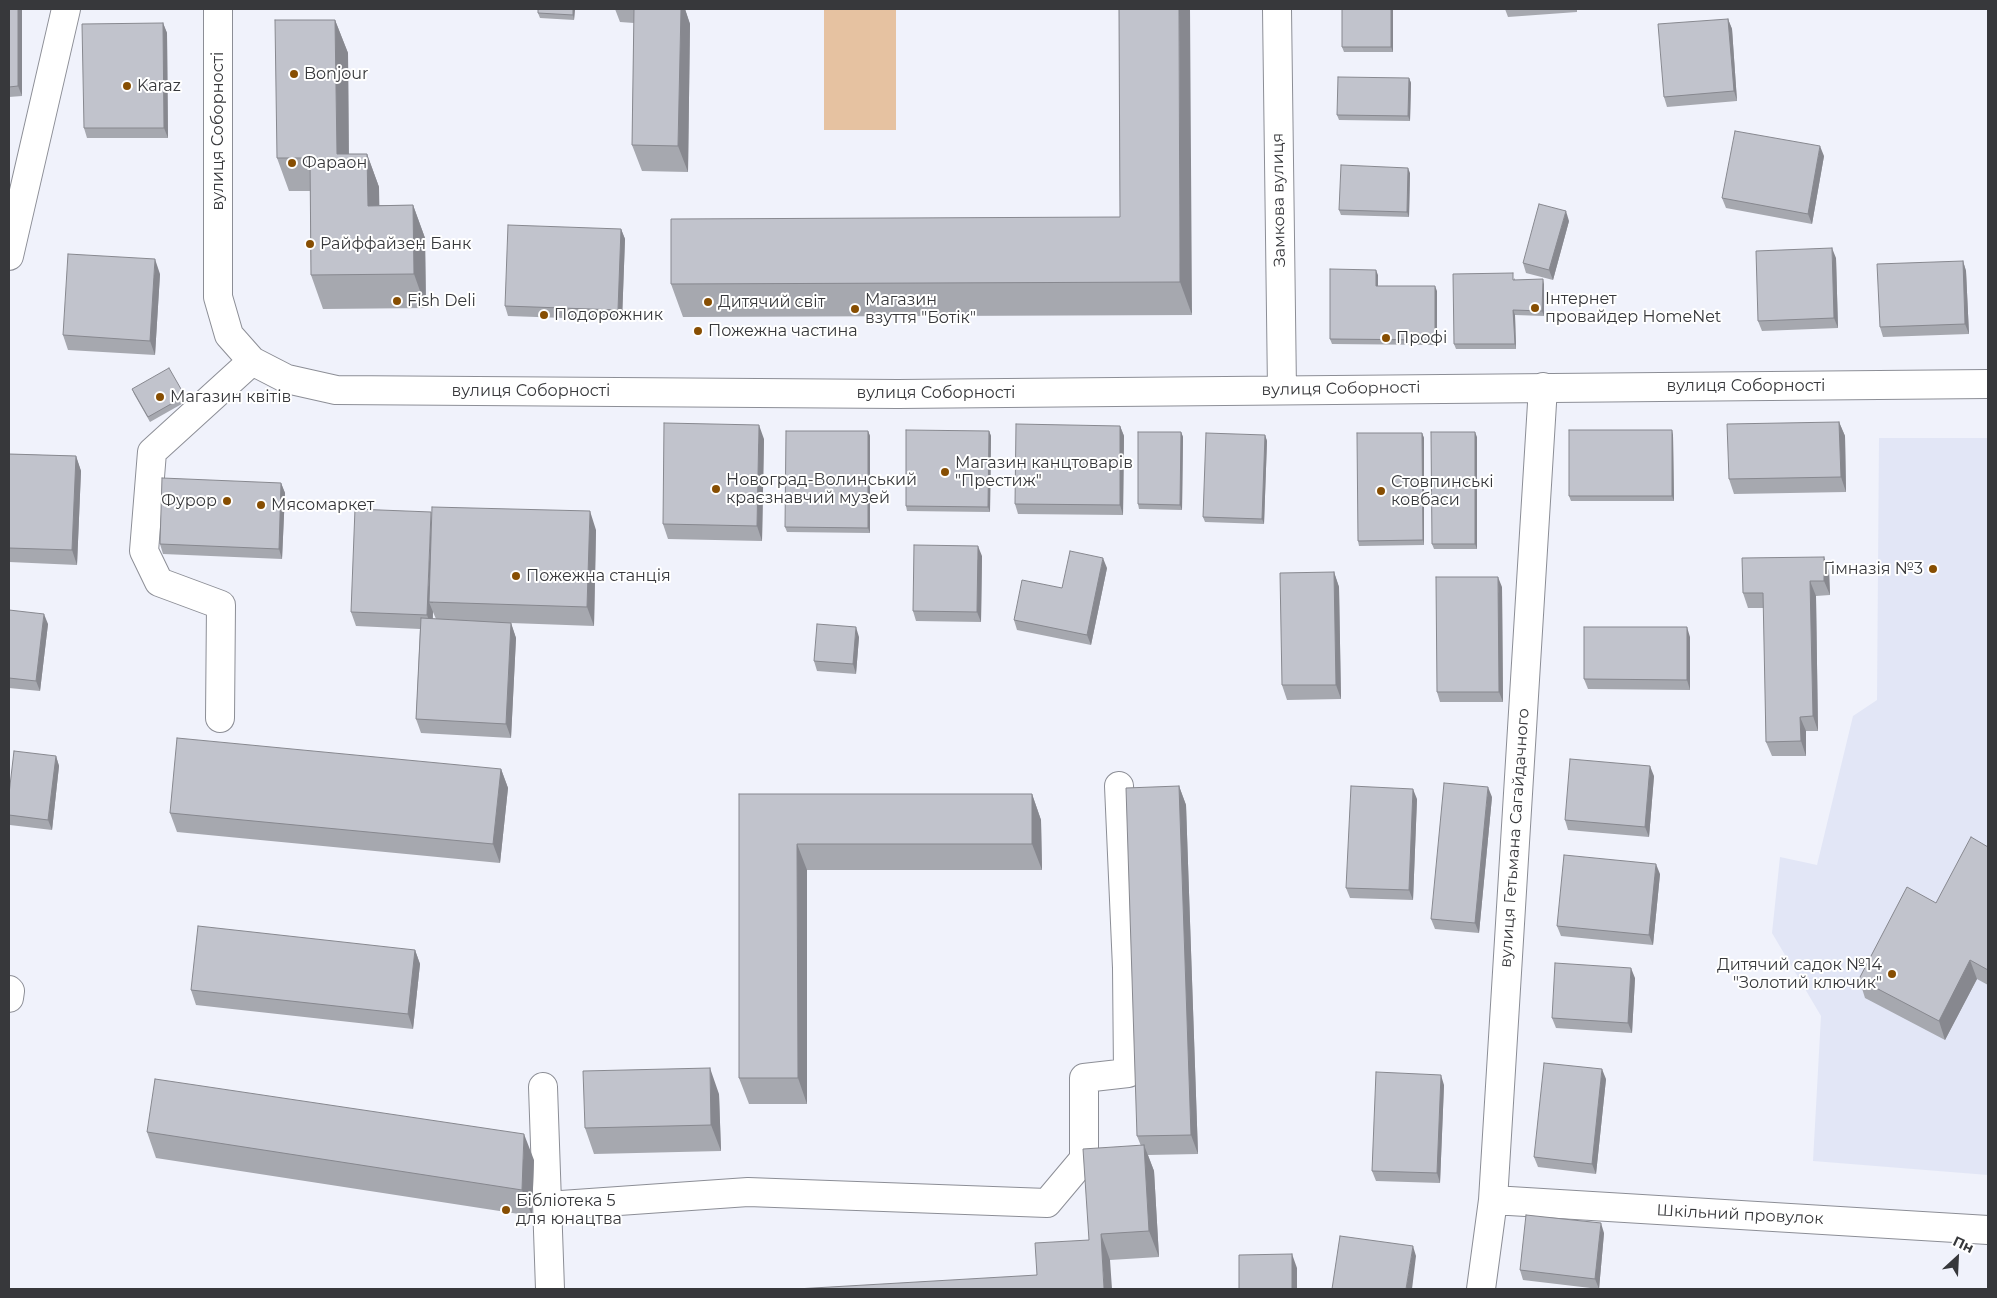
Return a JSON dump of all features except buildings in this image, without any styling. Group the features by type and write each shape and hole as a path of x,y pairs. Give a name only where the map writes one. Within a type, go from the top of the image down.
{"street":[{"path":"9,256 66,9"},
{"name":"вулиця Соборності","path":"218,9 218,296 229,335 252,361 288,379 336,390 898,394 1988,384"},
{"name":"Замкова вулиця","path":"1277,9 1282,390"},
{"path":"220,718 221,604 159,582 144,551 152,452 252,361"},
{"name":"вулиця Гетьмана Сагайдачного","path":"1481,1289 1493,1200 1543,387"},
{"path":"547,1206 748,1192 1047,1202 1084,1159 1084,1078 1128,1073 1127,968 1121,866 1119,786"},
{"path":"9,990 9,998"},
{"path":"543,1087 550,1289"},
{"name":"Шкільний провулок","path":"1493,1200 1988,1230"}],"shaded area":[{"path":"824,9 896,9 896,130 824,130"},
{"name":"Дитячий садок №14 \"Золотий ключик\"","path":"1879,438 1988,438 1988,1175 1813,1161 1821,1016 1772,933 1780,857 1817,865 1853,716 1877,700"}],"place":[{"name":"Bonjour","path":"294,74"},
{"name":"Karaz","path":"127,86"},
{"name":"Фараон","path":"292,163"},
{"name":"Райффайзен Банк","path":"310,244"},
{"name":"Fish Deli","path":"397,301"},
{"name":"Дитячий світ","path":"708,302"},
{"name":"Інтернет провайдер HomeNet","path":"1535,308"},
{"name":"Магазин взуття \"Ботік\"","path":"855,309"},
{"name":"Подорожник","path":"544,315"},
{"name":"Пожежна частина","path":"698,331"},
{"name":"Профі","path":"1386,338"},
{"name":"Магазин квітів","path":"160,397"},
{"name":"Магазин канцтоварів \"Престиж\"","path":"945,472"},
{"name":"Новоград-Волинський краєзнавчий музей","path":"716,489"},
{"name":"Стовпинські ковбаси","path":"1381,491"},
{"name":"Фурор","path":"227,501"},
{"name":"Мясомаркет","path":"261,505"},
{"name":"Гімназія №3","path":"1933,569"},
{"name":"Пожежна станція","path":"516,576"},
{"name":"Дитячий садок №14 \"Золотий ключик\"","path":"1892,974"},
{"name":"Бібліотека 5 для юнацтва","path":"506,1210"}]}
